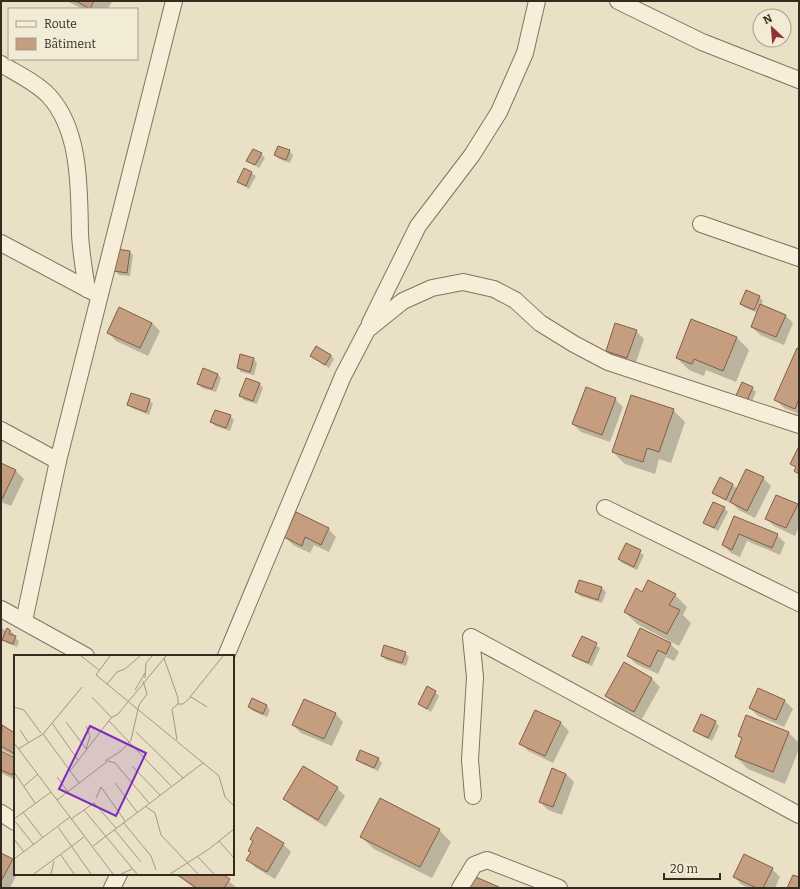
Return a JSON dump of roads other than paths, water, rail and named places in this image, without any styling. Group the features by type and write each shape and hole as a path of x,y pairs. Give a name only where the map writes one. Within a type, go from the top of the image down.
{"street":[{"path":"24,621 94,293 174,1"},
{"path":"226,655 343,376 418,226 472,155 499,112 525,53 537,1"},
{"path":"618,1 702,42 799,80"},
{"path":"1,64 49,96 63,117 72,142 78,172 82,260 94,293"},
{"path":"701,224 799,258"},
{"path":"1,243 94,293"},
{"path":"367,330 403,301 432,288 463,282 494,290 515,300 540,323 574,344 608,362 799,425"},
{"path":"1,430 58,461"},
{"path":"605,508 799,603"},
{"path":"1,609 84,655"},
{"path":"472,796 470,760 475,677 471,637 799,815"},
{"path":"1,813 14,821"},
{"path":"460,888 474,865 487,860 558,888"}]}
